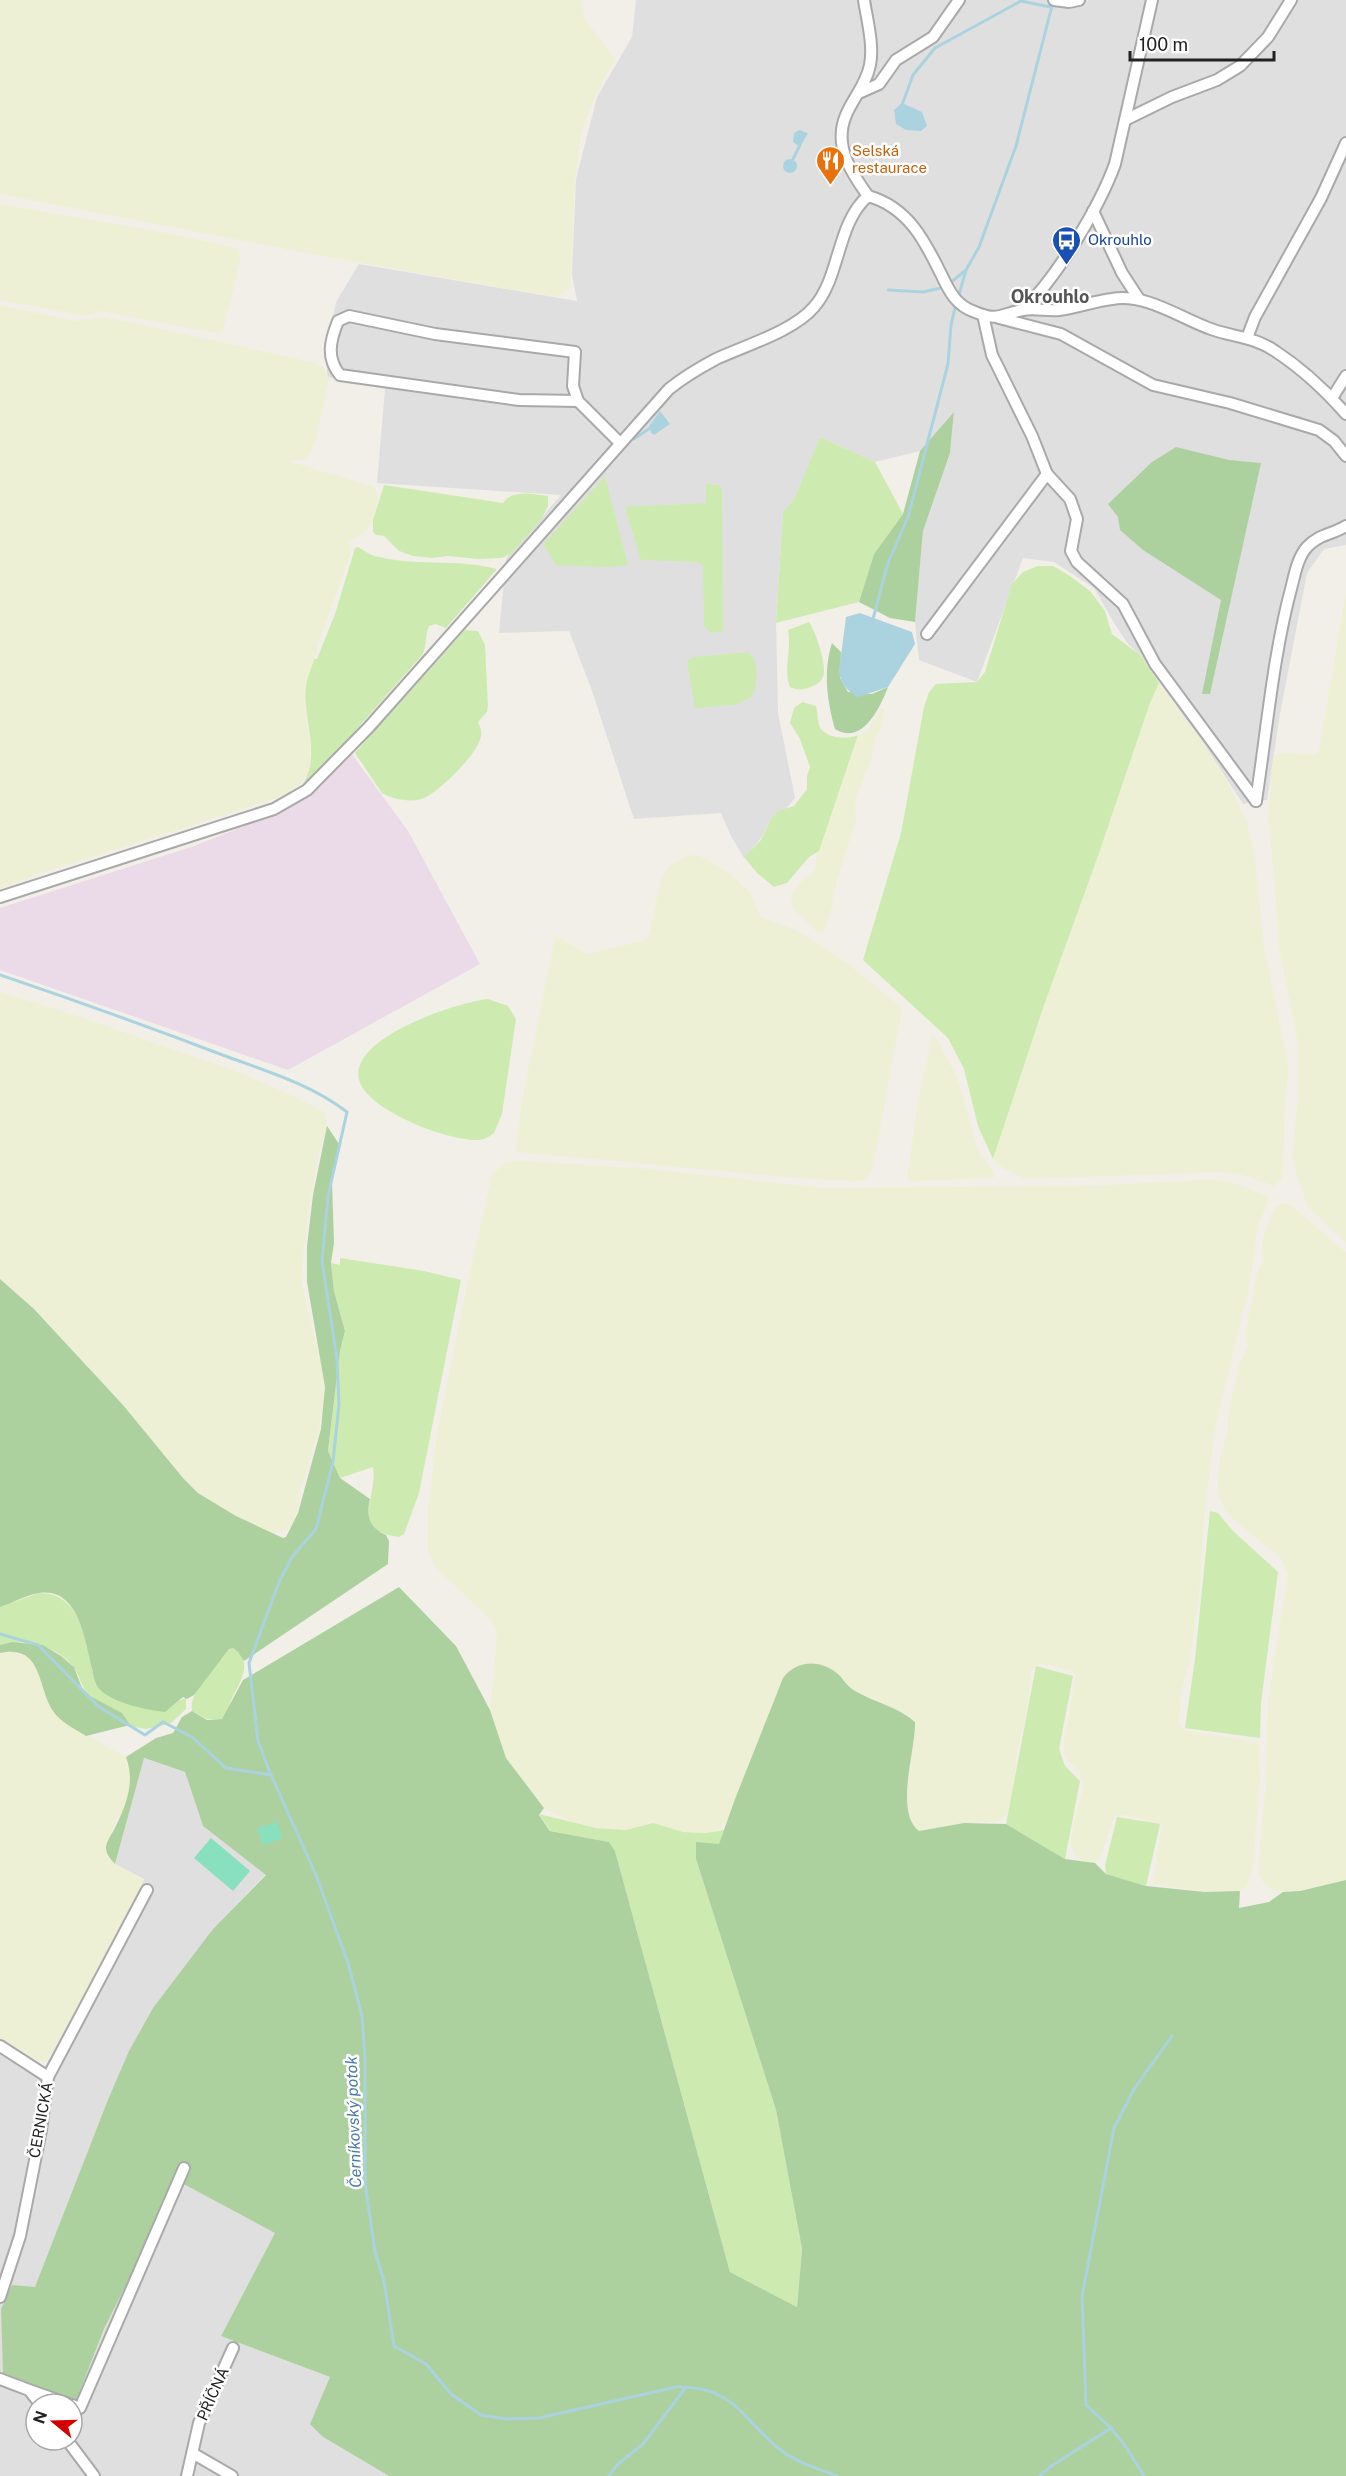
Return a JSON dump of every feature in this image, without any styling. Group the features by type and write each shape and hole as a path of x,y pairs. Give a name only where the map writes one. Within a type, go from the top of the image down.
{"street":[{"path":"864,0 869,32 870,64 861,92 846,116 841,139 847,167 868,196 885,201 904,214 926,245 950,293 959,304 983,315 1061,334 1153,385 1230,403 1319,430 1334,441 1346,456"},
{"path":"861,92 879,84 896,60 933,37 959,0"},
{"path":"1054,0 1069,2 1079,0"},
{"path":"1023,310 1042,292 1106,188 1115,164 1152,0"},
{"path":"1125,120 1172,97 1217,80 1240,66 1268,37 1291,0"},
{"path":"1247,338 1255,317 1321,198 1346,143"},
{"path":"0,897 274,809 307,790 369,727 669,389 693,371 776,332 813,308 832,276 857,206 868,196"},
{"path":"1093,211 1122,273 1139,299"},
{"path":"999,318 1023,310 1059,310 1112,298 1139,299 1213,330 1247,338 1274,350 1306,374 1346,414"},
{"path":"983,315 992,355 1032,436 1047,474 1070,499 1077,519 1071,551 1077,562 1123,604 1155,664 1256,801 1284,615 1298,564 1305,549 1319,535 1334,533 1346,526"},
{"path":"578,401 519,400 340,375 332,364 330,351 334,330 338,321 349,316 435,334 575,352 573,386 578,401 620,443"},
{"path":"1332,398 1346,376"},
{"path":"927,634 1047,474"},
{"name":"ČERNICKÁ","path":"0,2298 20,2236 41,2130 48,2077 147,1890"},
{"path":"0,2046 48,2077"},
{"path":"84,2399 184,2168"},
{"name":"PŘÍČNÁ","path":"187,2476 194,2454 199,2423 233,2348"},
{"path":"0,2379 34,2392"},
{"path":"76,2452 94,2476"},
{"path":"194,2454 232,2476"}],"shaded area":[{"path":"636,0 1346,0 1346,545 1324,549 1307,573 1280,714 1267,800 1243,804 1204,744 1141,656 1128,644 1094,588 1054,562 1023,558 977,682 919,660 915,622 923,531 950,453 954,413 920,451 875,462 820,437 795,497 783,512 776,623 778,713 795,798 786,809 778,811 772,817 762,837 744,858 721,813 634,819 591,688 569,631 499,633 506,559 561,495 377,483 385,389 328,377 327,372 329,330 337,300 359,264 577,301 572,275 576,179 597,97 632,37"},
{"path":"351,753 408,831 480,964 288,1070 0,970 0,908 194,846 280,812 320,787"},
{"path":"143,1758 185,1772 203,1826 266,1874 213,1929 107,2102 3,2373 53,2392 24,2392 24,2452 84,2452 84,2392 80,2392 104,2329 177,2180 276,2232 221,2336 330,2377 323,2437 389,2476 0,2476 0,2043 45,2067 140,1891 144,1879 115,1865"}],"green space":[{"path":"0,0 581,0 585,19 615,59 594,99 581,133 575,182 569,289 559,296 537,294 328,257 0,194"},
{"path":"0,204 183,236 239,249 240,262 223,331 214,333 101,311 86,316 0,300"},
{"path":"0,305 75,321 106,317 312,362 323,367 329,380 315,444 306,459 288,461 375,487 378,498 373,520 365,533 346,542 350,544 350,555 306,686 305,703 311,757 308,774 298,787 281,797 41,873 0,889"},
{"path":"954,412 950,453 923,531 915,622 890,618 859,602 874,554 903,514 920,451"},
{"path":"820,437 875,462 903,514 874,554 859,602 776,623 783,512 795,497"},
{"path":"1176,447 1229,460 1261,463 1210,694 1202,694 1221,600 1143,550 1120,530 1118,517 1108,504 1152,462"},
{"path":"605,476 628,565 607,567 556,565 543,544"},
{"path":"706,484 719,485 722,489 723,631 711,633 704,626 703,565 696,562 641,560 625,507 706,503"},
{"path":"384,485 503,503 517,494 536,494 548,496 548,506 541,520 511,554 502,558 413,556 399,551 384,536 373,532 373,520"},
{"path":"358,547 373,555 390,559 467,564 497,569 446,628 435,624 429,626 423,654 316,775 304,782 311,759 305,698 307,683 314,659 317,659 335,614 355,548"},
{"path":"1038,566 1053,566 1091,592 1105,611 1112,634 1141,656 1159,683 1043,1008 993,1159 978,1126 964,1069 948,1038 863,960 901,833 924,707 929,692 936,684 977,682 985,672 1012,584 1023,572"},
{"path":"1346,592 1346,1243 1308,1207 1292,1155 1298,1098 1298,1043 1278,941 1268,817 1273,757 1284,753 1316,755 1319,750"},
{"path":"809,622 820,649 824,672 817,684 806,689 797,689 790,687 788,680 788,630"},
{"path":"465,630 478,631 485,645 488,705 487,712 478,722 481,736 474,752 459,769 428,796 411,800 398,799 382,793 355,753"},
{"path":"832,643 841,652 840,678 848,692 872,694 888,687 875,714 862,729 854,733 845,733 835,729 832,718 827,675"},
{"path":"748,652 755,661 757,673 751,697 735,705 695,708 687,661 693,657"},
{"path":"1159,683 1204,744 1227,781 1247,823 1255,855 1264,946 1289,1070 1285,1094 1283,1173 1274,1186 1243,1175 1221,1172 1025,1179 1004,1169 993,1159 1043,1008"},
{"path":"802,702 816,706 819,725 831,736 848,738 858,735 819,851 809,857 787,883 774,887 757,873 744,857 761,840 772,817 778,811 794,806 807,789 810,767 800,739 790,723 794,708"},
{"path":"881,708 884,710 882,727 876,737 870,764 858,792 855,804 856,820 837,880 831,910 824,931 819,933 793,909 790,896 815,870 817,854 858,735 868,730"},
{"path":"687,855 700,856 727,871 750,892 761,917 793,929 816,942 852,967 900,1006 901,1014 873,1168 866,1179 859,1181 808,1179 515,1150 524,1090 555,936 588,954 646,940 662,876 667,868"},
{"path":"0,992 72,1014 230,1069 320,1109 325,1114 327,1127 311,1196 303,1254 302,1283 323,1373 324,1401 319,1430 301,1489 295,1519 291,1527 285,1531 272,1533 236,1516 198,1493 123,1405 34,1309 0,1279"},
{"path":"488,999 508,1006 516,1019 502,1114 494,1133 490,1136 480,1140 465,1139 431,1130 381,1106 361,1085 359,1069 367,1053 384,1039 405,1026 452,1007"},
{"path":"932,1036 937,1040 957,1077 976,1144 981,1156 993,1171 994,1178 910,1181 907,1179 918,1101"},
{"path":"327,1126 339,1144 332,1181 334,1243 331,1263 334,1291 345,1331 340,1351 328,1451 340,1478 370,1499 368,1511 370,1521 376,1529 386,1535 389,1541 388,1564 244,1661 233,1648 229,1649 194,1695 187,1699 183,1697 165,1712 118,1701 102,1692 97,1686 78,1618 63,1598 52,1593 39,1593 0,1607 0,1279 34,1309 123,1405 198,1493 236,1516 283,1538 286,1537 298,1513 321,1429 325,1387 307,1282 307,1246 313,1195"},
{"path":"520,1161 638,1168 823,1188 1084,1186 1205,1180 1228,1181 1266,1195 1269,1199 1258,1226 1249,1287 1215,1429 1204,1519 1199,1598 1189,1664 1181,1692 1179,1724 1186,1731 1259,1742 1260,1783 1253,1865 1246,1888 1232,1893 1205,1892 1153,1884 1162,1825 1127,1815 1114,1816 1100,1858 1095,1863 1088,1864 1079,1859 1073,1851 1070,1840 1084,1783 1076,1768 1066,1759 1064,1751 1076,1676 1072,1671 1039,1663 1032,1669 1027,1712 1017,1751 1013,1790 1007,1813 1001,1821 964,1823 919,1831 912,1826 906,1804 915,1722 907,1715 857,1692 846,1685 839,1675 783,1678 728,1820 715,1832 683,1832 651,1823 635,1828 615,1830 573,1823 544,1808 506,1758 490,1710 497,1636 495,1627 491,1620 436,1568 428,1553 428,1510 437,1433 492,1174 506,1163"},
{"path":"1283,1203 1291,1205 1346,1253 1346,1880 1300,1891 1280,1892 1271,1889 1262,1881 1259,1872 1259,1857 1266,1784 1268,1699 1288,1574 1279,1556 1226,1512 1217,1491 1221,1453 1228,1431 1228,1414 1239,1364 1248,1346 1245,1335 1258,1269 1264,1261 1261,1254 1264,1236 1271,1215 1276,1207"},
{"path":"340,1258 424,1271 461,1280 419,1493 404,1534 399,1537 374,1528 370,1520 373,1467 340,1478 328,1451 340,1351 345,1331 334,1291 331,1263 340,1265"},
{"path":"1210,1511 1218,1513 1232,1530 1278,1572 1261,1703 1260,1738 1185,1728 1195,1659"},
{"path":"399,1587 456,1646 490,1710 506,1758 544,1808 539,1815 550,1831 609,1842 615,1851 730,2272 797,2307 802,2249 776,2110 696,1859 696,1842 719,1844 783,1678 795,1667 810,1664 826,1666 854,1690 915,1722 907,1796 912,1822 919,1831 964,1823 1006,1824 1065,1859 1095,1863 1106,1874 1146,1886 1205,1892 1240,1891 1239,1908 1269,1902 1283,1892 1300,1891 1346,1880 1346,2476 389,2476 323,2437 310,2424 330,2377 221,2336 275,2233 178,2181 104,2329 80,2392 53,2392 3,2373 1,2309 12,2285 35,2287 129,2051 153,2008 213,1929 266,1875 203,1826 185,1772 144,1758 115,1864 106,1850 128,1795 130,1777 126,1757 156,1738 173,1733 182,1717 192,1711 207,1720 222,1719 243,1680"},
{"path":"39,1593 54,1595 66,1602 74,1612 86,1640 96,1685 170,1708 186,1698 186,1709 171,1723 146,1729 133,1727 88,1695 73,1666 58,1653 30,1643 0,1645 0,1607"},
{"path":"12,1642 43,1645 61,1656 74,1667 82,1688 88,1695 122,1713 130,1725 86,1736 64,1722 53,1711 37,1670 31,1661 24,1655 14,1652 0,1653 0,1645"},
{"path":"233,1648 243,1660 242,1678 222,1719 207,1719 192,1711 192,1703 199,1687 211,1670 229,1649"},
{"path":"8,1651 26,1656 33,1663 38,1670 52,1709 60,1720 126,1757 129,1766 130,1793 106,1847 108,1856 115,1864 144,1879 119,1933 47,2061 40,2062 26,2057 0,2041 0,1653"},
{"path":"1036,1666 1073,1676 1059,1749 1065,1766 1080,1781 1065,1859 1006,1824"},
{"path":"539,1814 596,1828 626,1830 653,1823 683,1832 706,1833 724,1830 719,1845 696,1859 776,2110 802,2249 797,2307 730,2272 615,1851 609,1842 551,1831"},
{"path":"1117,1817 1160,1824 1146,1886 1106,1874 1105,1865"},
{"path":"277,1822 283,1838 263,1845 257,1828"},
{"path":"211,1838 250,1871 233,1891 194,1858"}],"water":[{"path":"902,103 922,112 927,126 921,131 906,130 896,124 894,110"},
{"path":"799,130 808,133 800,147 793,142 794,133"},
{"path":"790,159 795,161 797,166 795,171 790,173 785,171 783,166 785,161"},
{"path":"660,411 670,424 654,435 649,426"},
{"path":"860,613 912,632 915,644 888,687 858,697 845,687 839,671 846,617"}],"waterway":[{"path":"902,105 913,75 935,48 1021,1 1050,7"},
{"path":"888,290 923,292 945,287 966,270 979,247 1016,146 1053,2"},
{"path":"793,159 800,145"},
{"path":"958,298 966,270"},
{"path":"873,619 888,563 908,517 948,364 951,325 956,304"},
{"path":"634,439 650,428"},
{"path":"0,975 274,1074 319,1094 347,1112 328,1196 322,1261 337,1359 339,1404 333,1462 316,1529 292,1557 279,1582 249,1663 258,1741 271,1775"},
{"name":"Černíkovský potok","path":"0,1634 38,1645 98,1706 145,1735 163,1722 192,1737 226,1768 271,1775 316,1875 348,1963 362,2016 365,2060 365,2183 375,2252 384,2281 394,2346 426,2364 451,2394 481,2415 506,2419 539,2418 676,2387 713,2392 737,2407 782,2451 837,2476"},
{"path":"1111,2428 1086,2405 1082,2296 1114,2128 1134,2089 1172,2036"},
{"path":"609,2476 618,2464 643,2444 686,2387"},
{"name":"Černíkovský potok","path":"1040,2476 1050,2467 1111,2428 1144,2476"}],"place":[{"name":"Selská restaurace","path":"831,186"},
{"name":"Okrouhlo","path":"1067,266"}],"district":[{"name":"Okrouhlo","path":"1050,297"}]}
